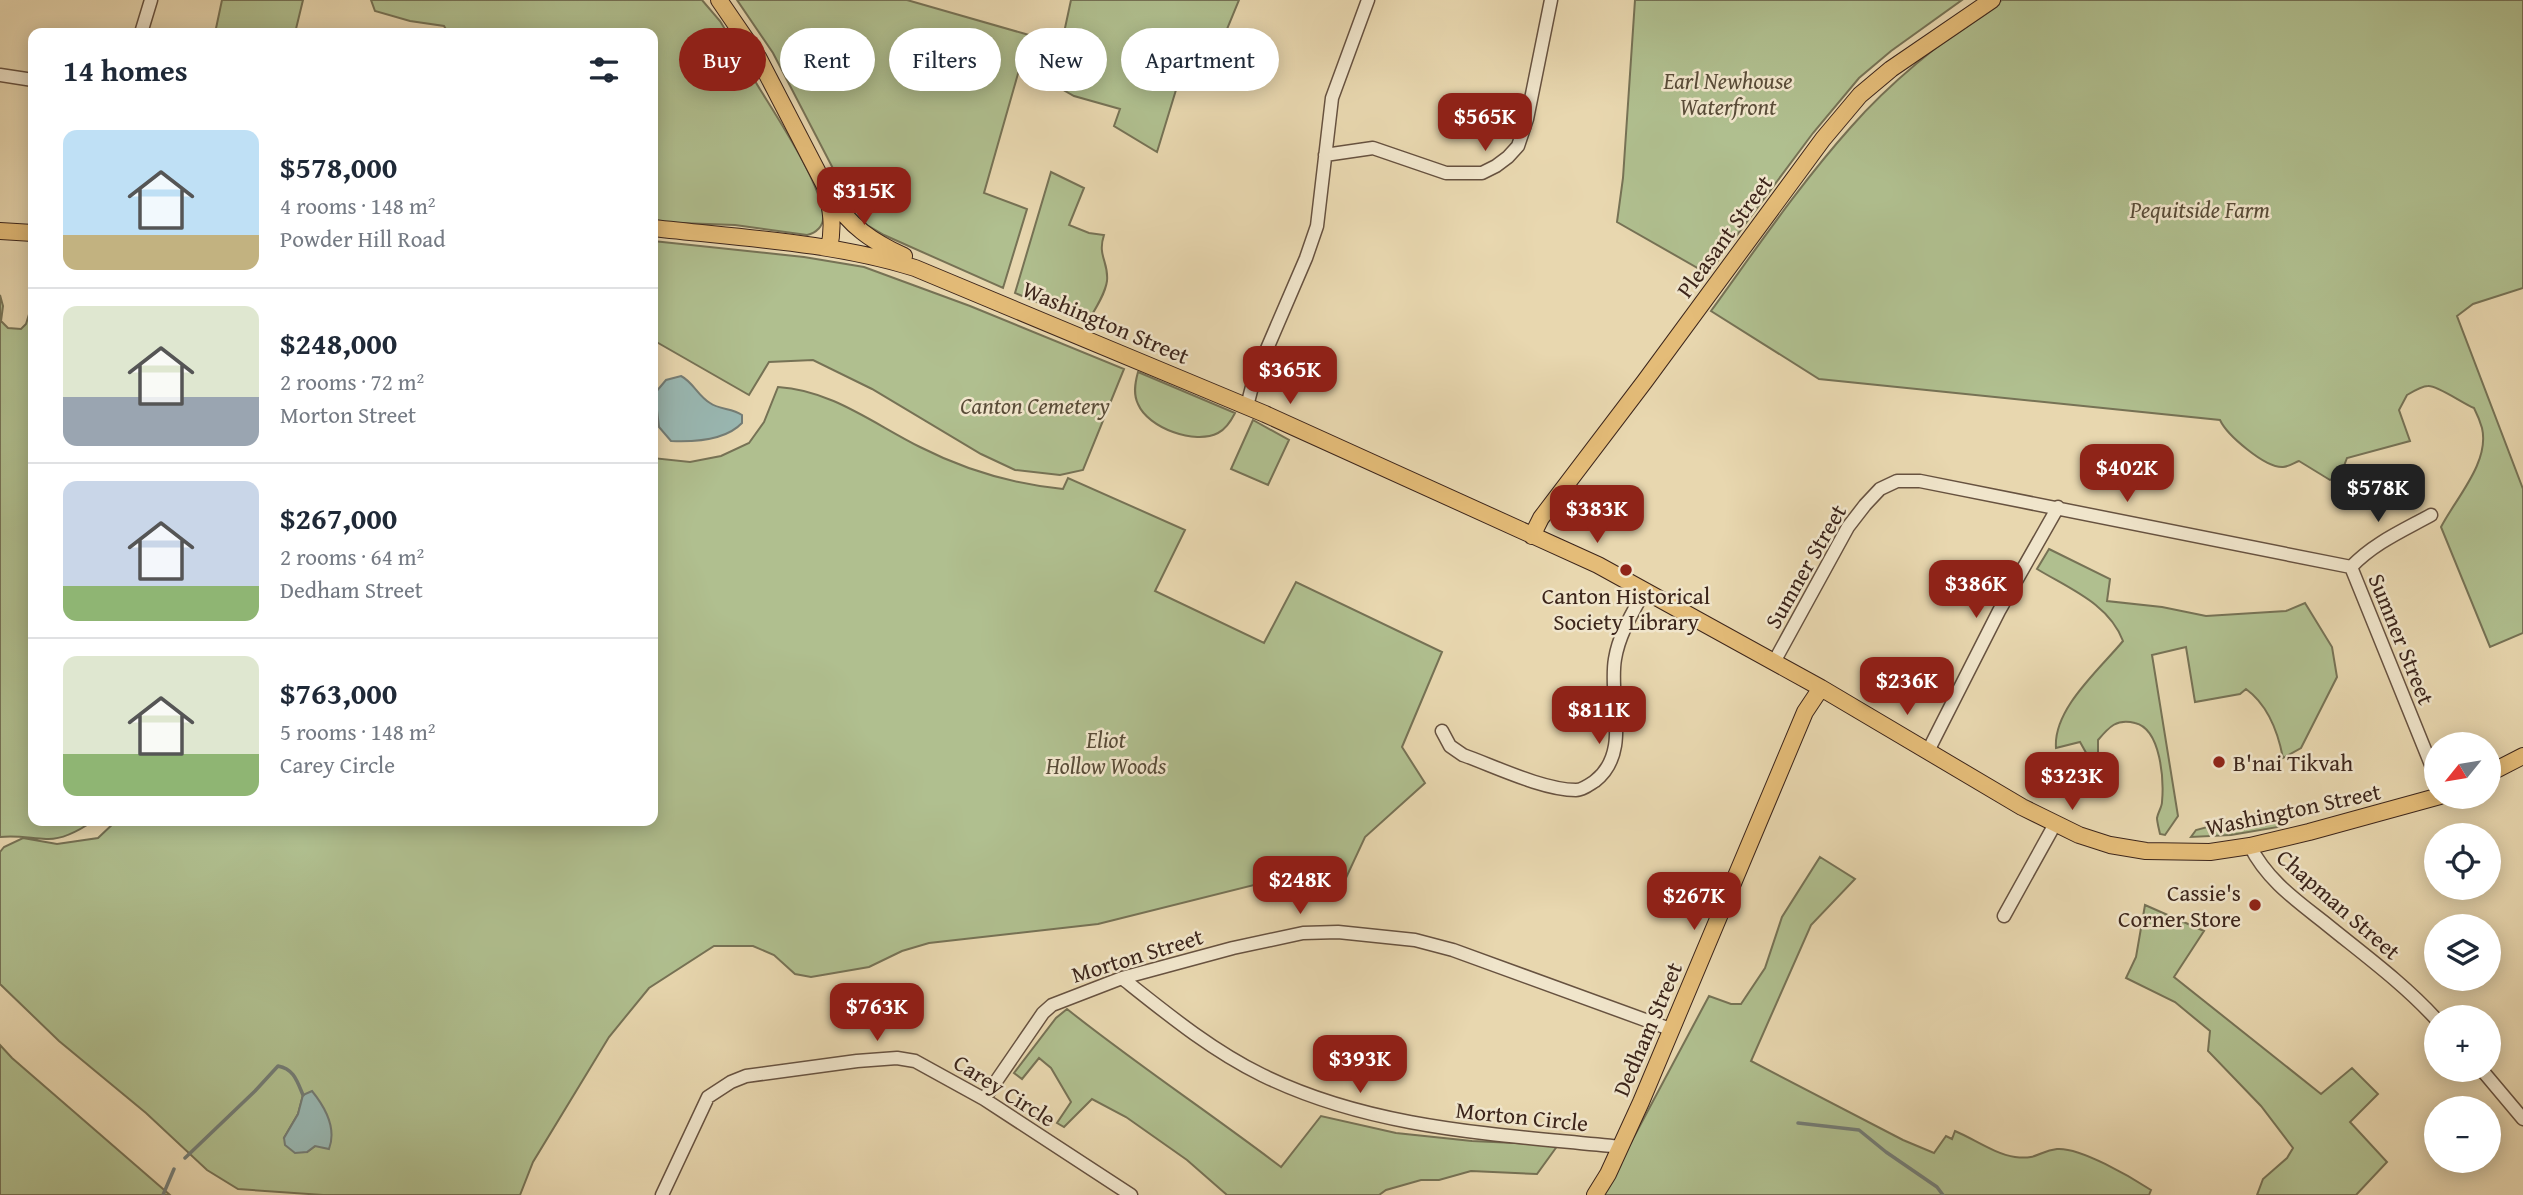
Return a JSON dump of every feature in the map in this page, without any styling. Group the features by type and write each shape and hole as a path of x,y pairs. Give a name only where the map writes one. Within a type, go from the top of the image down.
{"main road":[{"path":"719,0 758,57 826,188 837,249"},
{"name":"Pleasant Street","path":"1532,536 1541,517 1823,139 1860,95 1891,69 1992,0"},
{"name":"Washington Street","path":"826,188 855,228 880,245 966,283 981,295"},
{"path":"837,249 846,231 838,208"},
{"name":"Washington Street","path":"658,229 837,249 915,268 1247,407 1598,565 1821,688 2022,807 2055,824 2110,845 2146,851 2210,852 2250,846 2424,801"},
{"path":"0,231 28,233"},
{"name":"Dedham Street","path":"1595,1195 1620,1147 1709,945 1743,855 1805,712 1821,688"},
{"path":"2501,767 2523,756"}],"street":[{"path":"143,28 152,0"},
{"path":"1247,407 1254,379 1317,226 1332,98 1368,0"},
{"path":"1325,155 1373,148 1446,173 1463,174 1482,173 1502,162 1518,146 1527,119 1551,0"},
{"path":"0,75 28,79"},
{"name":"Sumner Street","path":"1774,662 1848,527 1880,489 1897,481 1920,481 2351,567 2424,747"},
{"path":"1928,751 1999,611 2058,507"},
{"path":"2351,567 2366,551 2431,515"},
{"path":"1442,731 1450,746 1463,755 1557,789 1580,790 1593,783 1605,772 1614,757 1614,662 1623,632 1645,590"},
{"path":"2004,916 2055,824"},
{"name":"Chapman Street","path":"2250,846 2266,873 2285,891 2424,1008"},
{"name":"Morton Street","path":"984,1099 1043,1013 1052,1005 1122,978 1281,936 1338,932 1415,940 1445,948 1670,1029"},
{"name":"Morton Circle","path":"1122,978 1225,1054 1262,1075 1350,1110 1493,1136 1620,1147"},
{"name":"Carey Circle","path":"662,1195 708,1097 731,1082 746,1076 857,1060 897,1058 915,1061 984,1099 1131,1195"},
{"path":"2492,1082 2523,1119"}],"green space":[{"path":"222,0 303,0 296,28 216,28"},
{"path":"371,0 702,0 724,28 679,28 679,91 761,91 815,187 823,216 821,226 807,235 735,225 658,222 658,28 445,28 375,11"},
{"path":"737,0 907,0 1015,31 1015,84 984,193 1027,209 1003,288 867,225 853,207 793,91 875,91 875,28 780,28 780,66 766,43 766,28 756,28"},
{"path":"1071,0 1239,0 1227,28 1121,28 1121,91 1176,91 1157,152 1114,126 1120,109 1065,91 1107,91 1107,28 1065,28"},
{"name":"Earl Newhouse Waterfront","path":"1635,0 1962,0 1891,51 1859,78 1813,133 1708,274 1617,222 1623,178"},
{"name":"Pequitside Farm","path":"2002,0 2523,0 2523,288 2473,304 2457,316 2523,489 2523,633 2490,647 2441,527 2476,467 2483,441 2482,428 2474,408 2432,386 2420,388 2407,395 2399,410 2410,441 2347,458 2340,476 2330,480 2299,461 2283,467 2257,457 2238,442 2220,420 1819,379 1711,311 1796,194 1868,109 1922,59"},
{"path":"1051,172 1084,188 1069,225 1089,233 1104,235 1102,254 1107,281 1102,297 1087,323 1015,293"},
{"name":"Canton Cemetery","path":"658,242 804,257 864,267 970,306 1124,369 1083,470 1060,475 1015,470 981,454 872,389 813,360 769,362 749,395 658,343"},
{"path":"0,295 3,306 1,321 8,328 21,329 28,317 28,826 85,826 71,834 52,839 0,837"},
{"path":"1138,372 1235,413 1218,433 1197,437 1173,432 1143,413 1135,396"},
{"name":"Eliot Hollow Woods","path":"778,387 816,394 852,409 936,455 971,469 1063,489 1068,478 1185,530 1155,591 1264,643 1296,582 1442,652 1402,747 1425,783 1365,837 1339,893 1331,895 1322,868 1098,924 929,943 902,951 869,967 811,977 795,974 774,955 753,946 714,946 649,988 609,1037 533,1162 520,1195 323,1195 238,1189 207,1170 146,1113 59,1041 0,984 0,852 4,847 23,838 57,844 98,838 111,826 658,826 658,459 690,462 721,456 749,443 764,422","holes":["303,1095 315,1146 307,1152 284,1138 298,1114"]},
{"path":"1253,420 1289,440 1268,485 1231,469"},
{"path":"2049,549 2110,579 2107,601 2162,607 2206,616 2286,611 2305,603 2332,647 2337,677 2301,748 2283,758 2271,720 2254,695 2246,689 2240,694 2195,702 2186,647 2152,655 2178,816 2165,835 2160,834 2157,818 2162,802 2161,769 2155,745 2144,727 2129,722 2114,725 2098,740 2098,754 2089,758 2080,742 2056,748 2057,733 2070,705 2090,677 2123,641 2117,628 2098,607 2037,569"},
{"path":"2264,813 2267,824 2272,814 2280,815 2285,820 2284,826 2231,835 2191,837 2196,830"},
{"path":"1820,857 1855,879 1811,925 1751,1061 1903,1140 1934,1153 1946,1136 1952,1139 1955,1131 1992,1150 2015,1157 2029,1157 2057,1149 2067,1150 2119,1171 2151,1190 2149,1195 1603,1195 1709,996 1731,1004 1741,1004 1765,968 1782,917"},
{"path":"2145,905 2204,931 2174,977 2321,1094 2352,1068 2378,1094 2350,1122 2387,1162 2356,1195 2257,1195 2263,1179 2287,1158 2293,1148 2261,1106 2208,1051 2210,1031 2175,1002 2126,978 2136,957"},
{"path":"1067,1009 1281,1167 1321,1116 1396,1133 1472,1141 1558,1145 1537,1174 1471,1171 1439,1180 1421,1180 1386,1190 1379,1195 1227,1195 1187,1160 1126,1117 1092,1099 1064,1127 1057,1123 1071,1102 1051,1068 1039,1058 1022,1079 1014,1073 1056,1018"},
{"path":"0,1045 12,1058 170,1195 0,1195"}],"water":[{"path":"681,376 710,403 742,415 742,423 718,437 671,441 659,427 658,418 658,389 666,380"},
{"path":"312,1091 331,1126 329,1149 315,1146 307,1152 295,1153 285,1145 284,1138 298,1114 303,1095"}],"waterway":[{"path":"185,1158 278,1066 291,1073 303,1095"},
{"path":"1798,1123 1859,1130 1937,1187 1943,1195"},
{"path":"163,1195 174,1169"}],"place":[{"name":"Canton Historical Society Library","path":"1626,570"},
{"name":"B'nai Tikvah","path":"2219,762"},
{"name":"Cassie's Corner Store","path":"2255,905"}]}
